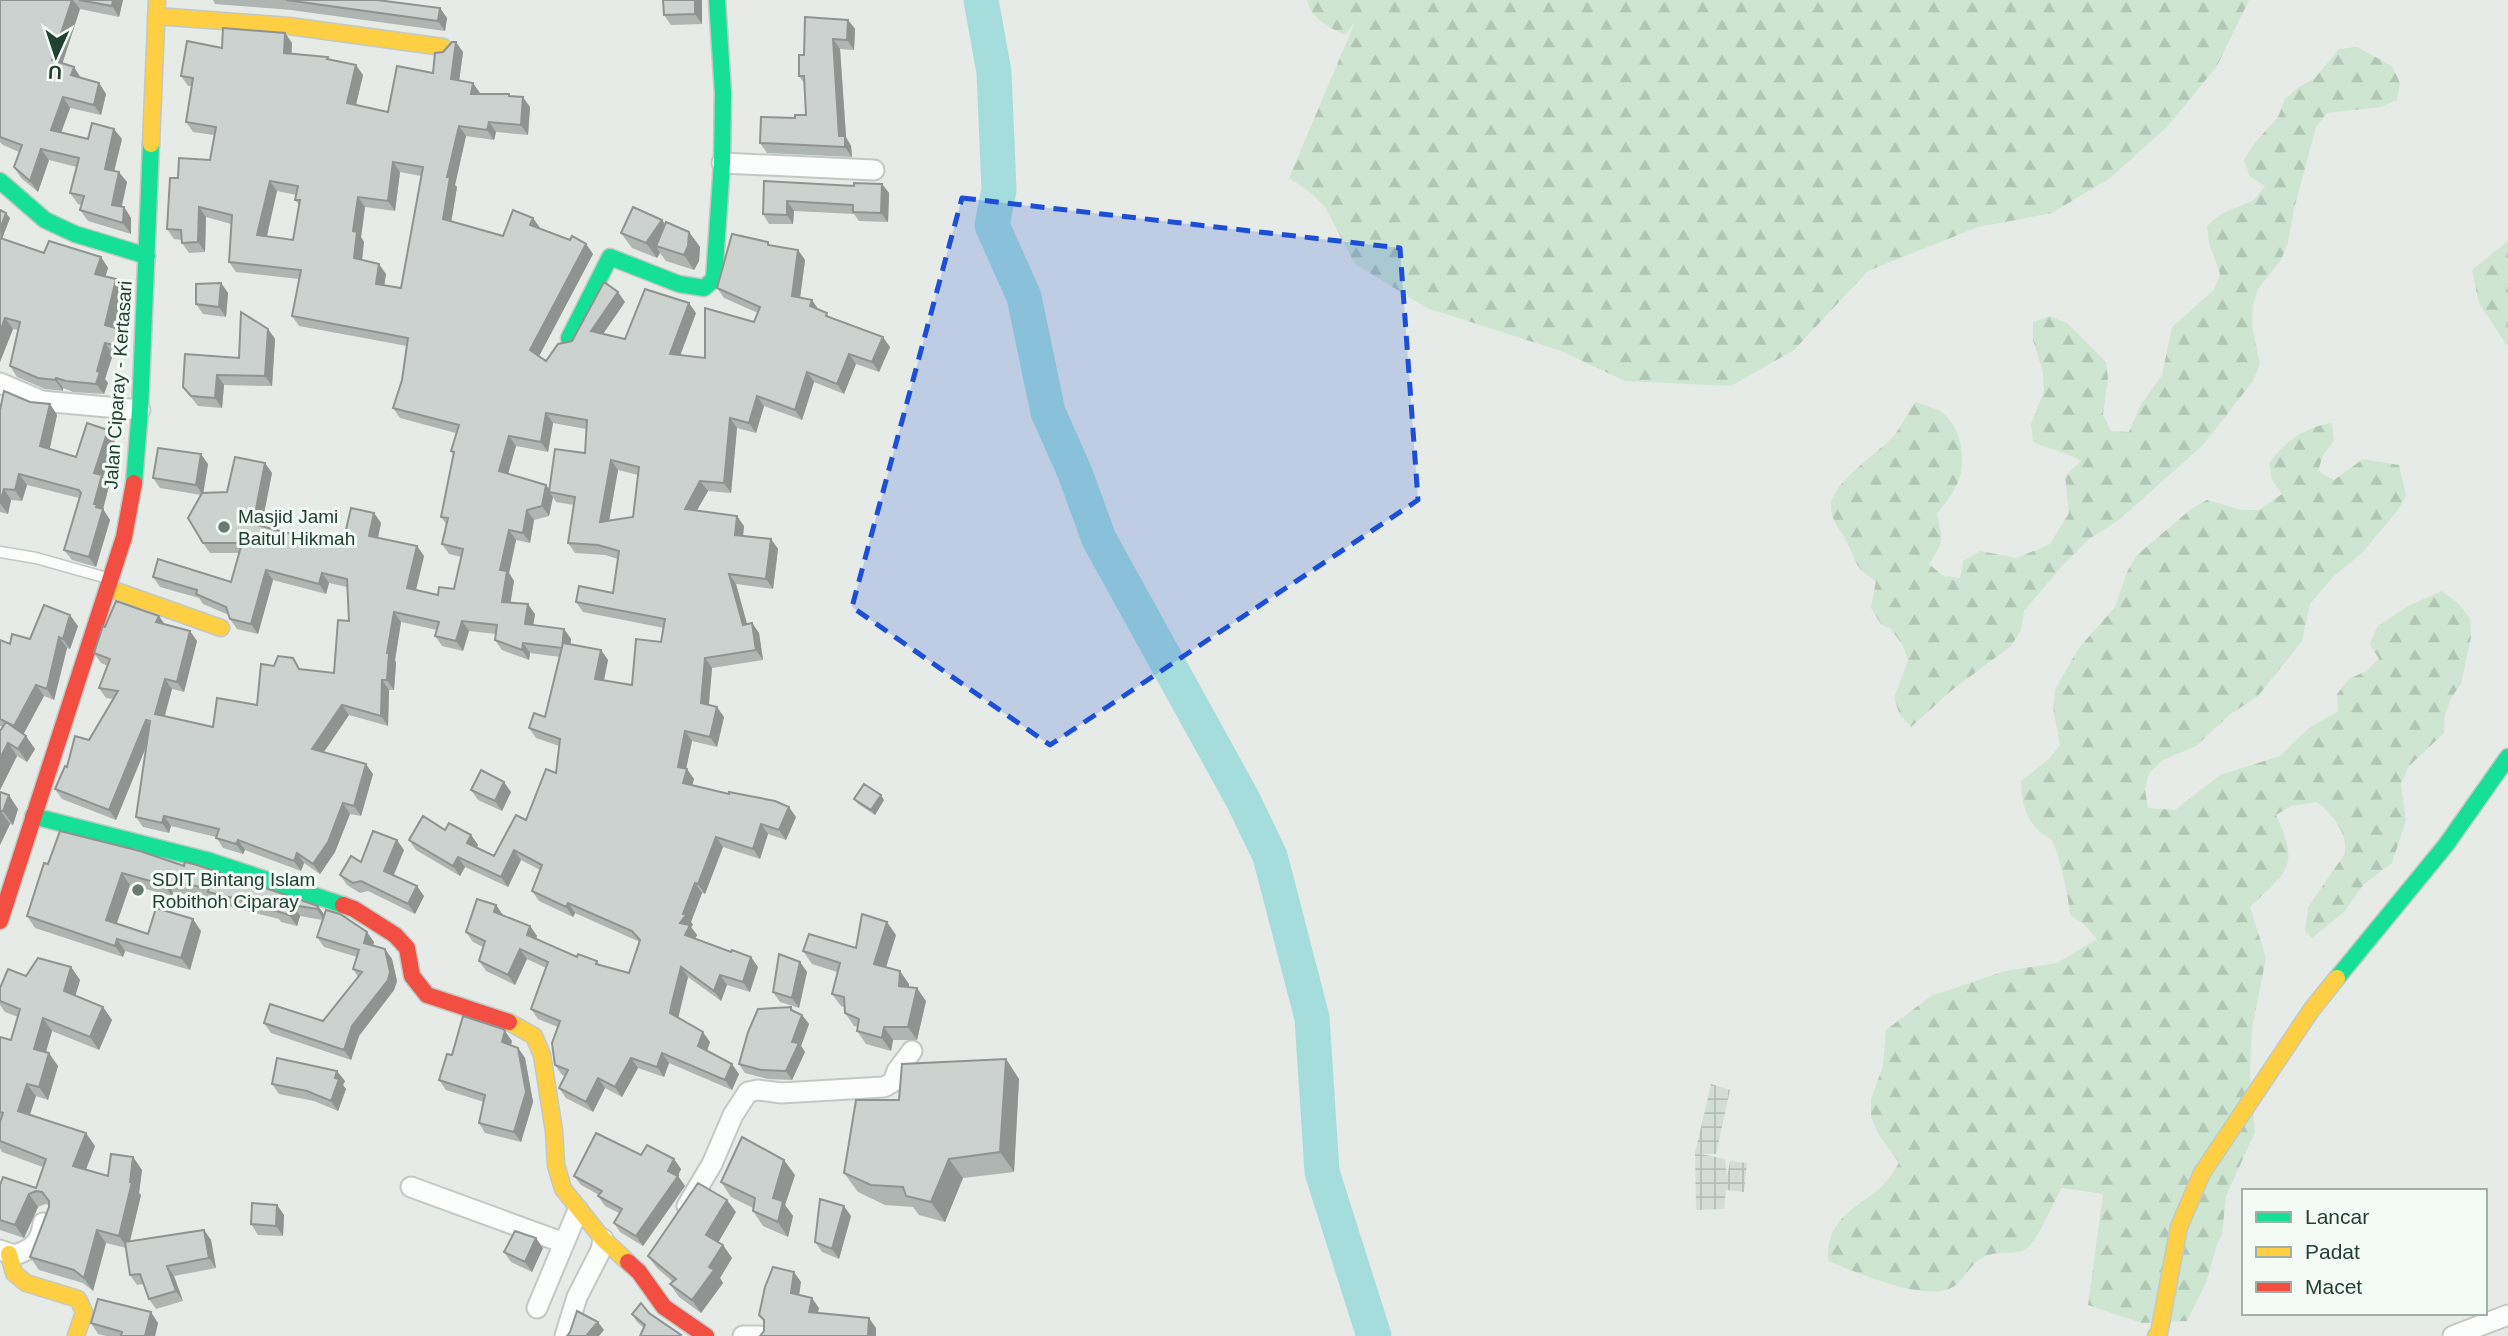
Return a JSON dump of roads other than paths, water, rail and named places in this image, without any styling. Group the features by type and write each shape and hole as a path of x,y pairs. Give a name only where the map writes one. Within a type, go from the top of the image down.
{"street":[{"path":"569,338 610,257 679,284 704,288 714,278 722,163 723,93 717,0"},
{"path":"157,8 443,47"},
{"name":"Jalan Ciparay - Kertasari","path":"0,921 129,516 140,410 157,8"},
{"path":"722,163 874,170"},
{"path":"0,181 45,220 75,234 147,256"},
{"path":"0,383 43,401 140,410"},
{"path":"109,583 221,628"},
{"path":"2156,1336 2159,1333 2179,1227 2202,1173 2312,1009 2446,845 2508,757"},
{"path":"33,816 236,870 354,909 395,935 407,948 412,975 427,995 517,1024 534,1036 542,1055 554,1131 556,1165 563,1189 603,1239 639,1272 664,1307 706,1336"},
{"path":"675,1224 712,1164 733,1115 748,1092 758,1090 781,1093 884,1087 893,1082 912,1051"},
{"path":"411,1187 564,1243"},
{"path":"537,1308 578,1210"},
{"path":"5,1252 19,1254 37,1243 46,1216"},
{"path":"565,1336 576,1297 601,1250 603,1239"},
{"path":"5,1252 14,1273 26,1283 78,1298 85,1312 76,1336"},
{"path":"639,1272 653,1253"},
{"path":"2453,1336 2508,1315"},
{"path":"743,1336 760,1336"}],"lane":[{"path":"0,552 36,558 109,583"}],"waterway":[{"path":"981,0 994,72 999,190 992,225 1024,297 1048,412 1075,473 1099,539 1242,798 1270,856 1312,1018 1322,1172 1374,1336"}],"place":[{"name":"Masjid Jami Baitul Hikmah","path":"224,527"},
{"name":"SDIT Bintang Islam Robithoh Ciparay","path":"138,890"}]}
